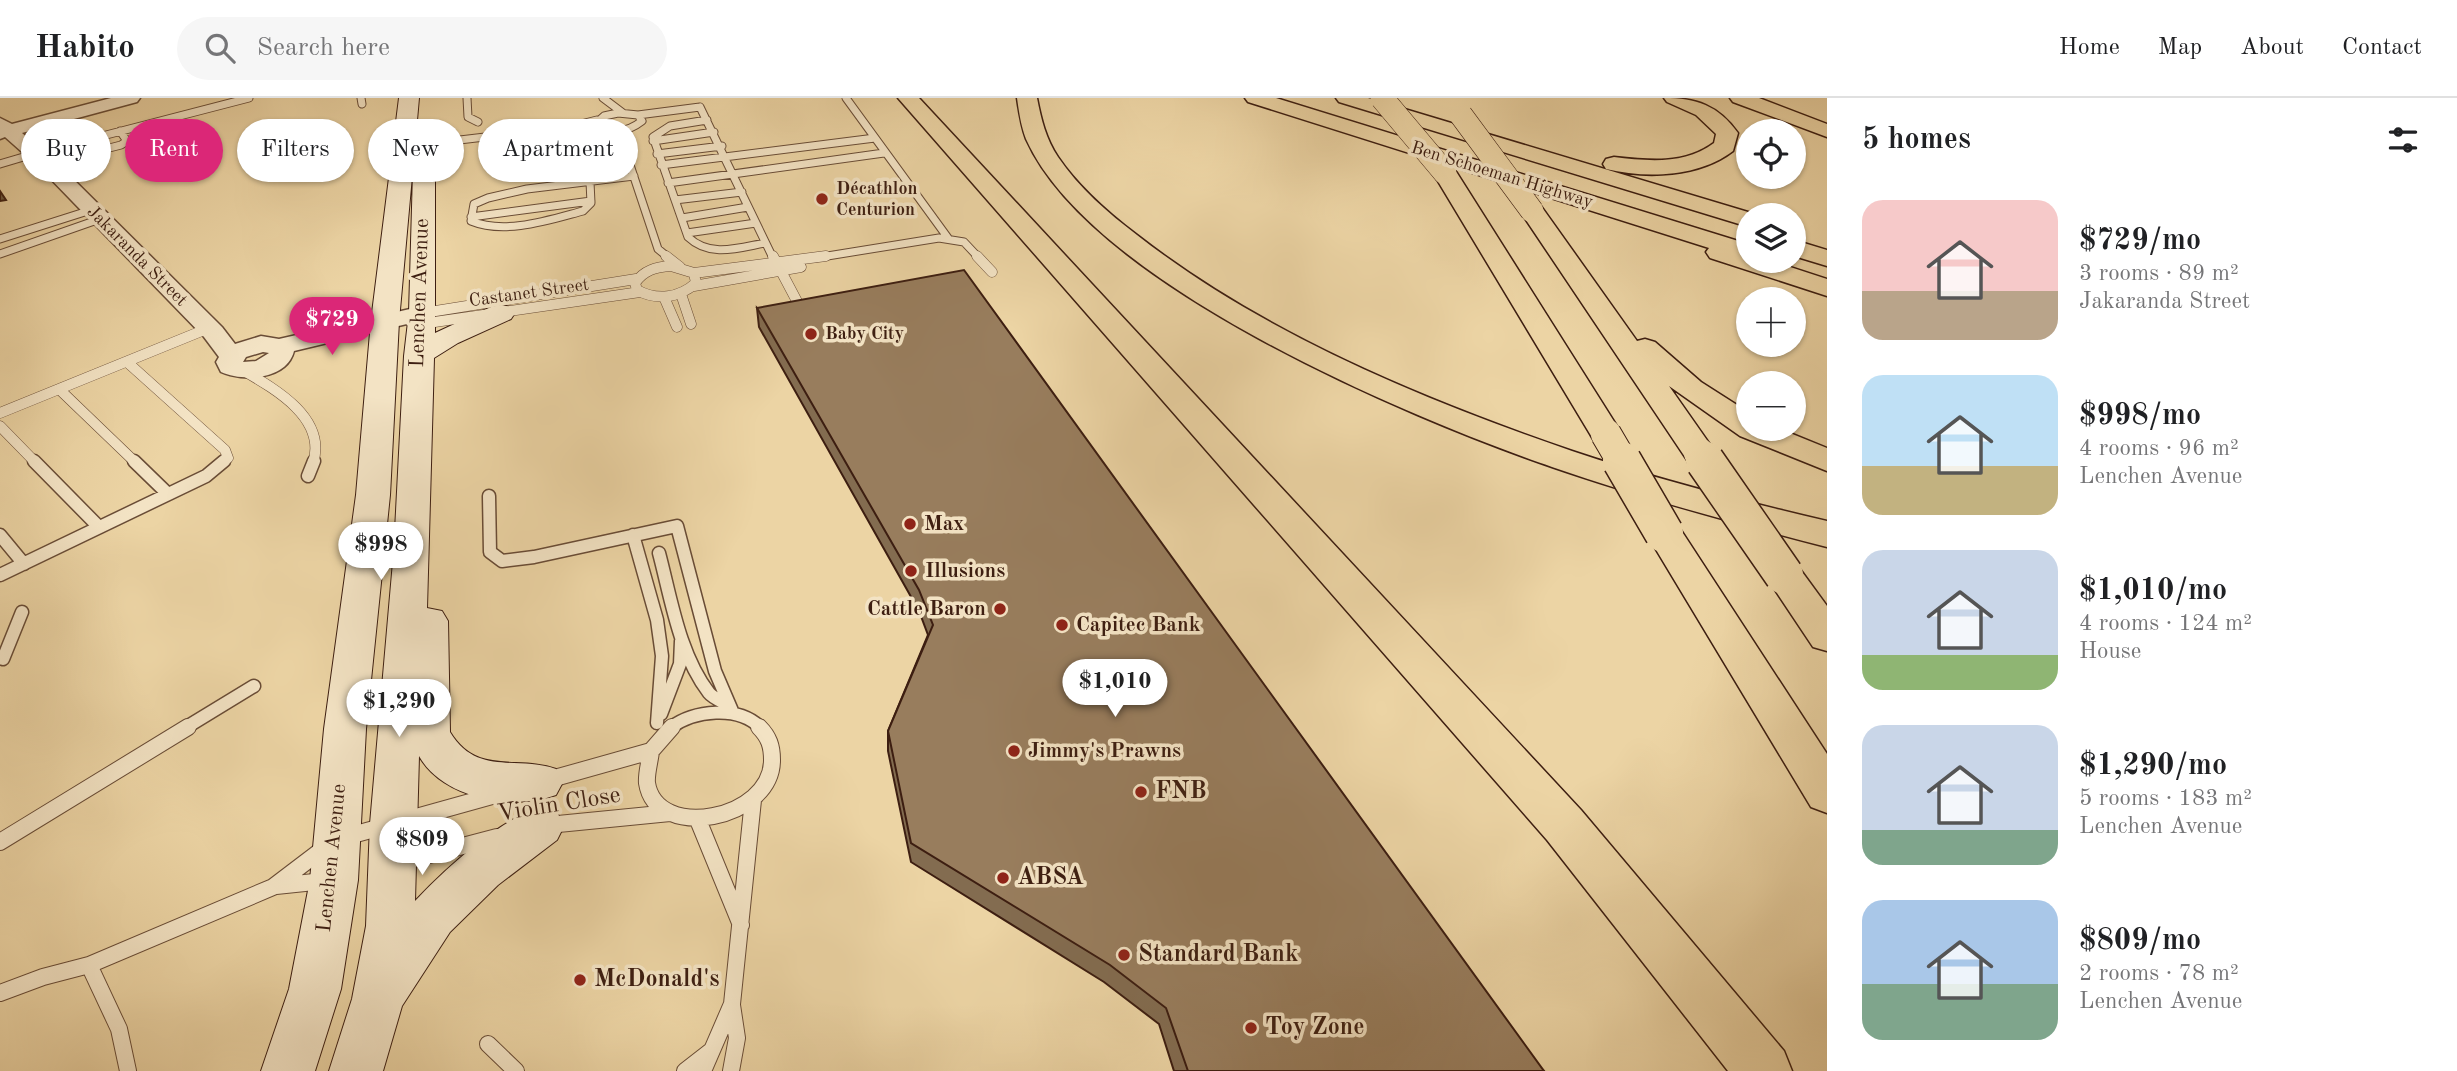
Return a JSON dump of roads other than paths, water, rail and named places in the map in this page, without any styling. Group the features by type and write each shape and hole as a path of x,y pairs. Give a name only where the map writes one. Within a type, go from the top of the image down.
{"highway":[{"path":"908,98 1564,825 1764,1071"},
{"path":"1027,98 1034,130 1048,158 1092,211 1161,266 1212,300 1287,341 1370,384 1525,446 1703,503 1827,534"},
{"name":"Ben Schoeman Highway","path":"1255,98 1736,247"},
{"name":"Ben Schoeman Highway","path":"1302,98 1736,230"},
{"path":"1346,98 1736,215"},
{"path":"1382,98 1452,184"},
{"path":"1399,98 1664,533 1827,793"},
{"path":"1482,138 1594,161 1642,166 1697,161 1712,156 1725,146 1727,133 1712,118 1674,98"},
{"path":"1740,98 1827,131"},
{"path":"1459,106 1827,636"},
{"path":"1391,141 1827,288"},
{"path":"1806,237 1827,243"},
{"path":"1552,240 1655,360 1736,420"},
{"path":"1806,252 1827,258"},
{"path":"1806,270 1827,276"},
{"path":"1781,441 1827,460"}],"main road":[{"name":"Lenchen Avenue","path":"288,1071 315,989 340,878 336,839 345,729 373,495 384,326 409,98"},
{"name":"Lenchen Avenue","path":"426,98 426,119"},
{"name":"Lenchen Avenue","path":"356,1071 378,999 390,926 382,867 393,824 412,551 421,331 423,182"},
{"path":"421,331 454,333 500,313"},
{"path":"378,999 433,916 481,870 541,804 512,784 467,774 442,757 429,734 429,586 412,551"}],"street":[{"path":"2,127 103,98"},
{"path":"2,127 131,98"},
{"name":"Jakaranda Street","path":"2,127 21,142"},
{"name":"Jakaranda Street","path":"64,182 211,330 261,361"},
{"path":"261,361 384,326 421,331"}],"lane":[{"path":"111,133 249,98"},
{"path":"467,98 468,117 478,122"},
{"path":"704,98 701,109 722,146 776,268 800,307"},
{"path":"846,98 948,238"},
{"path":"600,118 607,100 623,113 640,118 701,109"},
{"path":"597,119 623,113"},
{"path":"707,120 670,126 655,134 653,141 687,233 694,245 712,250 765,243"},
{"path":"111,147 125,143 126,138 120,131"},
{"path":"653,141 714,132"},
{"path":"661,165 874,138"},
{"path":"657,154 722,146"},
{"path":"668,183 884,153"},
{"path":"0,164 21,162"},
{"path":"590,182 589,206 576,213 497,226 476,224 471,217 474,204 492,196 590,182"},
{"path":"636,182 658,249 653,269"},
{"path":"675,200 742,192"},
{"path":"682,218 748,207"},
{"path":"0,239 96,215"},
{"path":"0,254 96,215"},
{"path":"687,233 756,223"},
{"path":"694,285 921,240 948,238 968,246 992,272"},
{"path":"658,249 680,267"},
{"name":"Castanet Street","path":"421,331 636,279 653,269 680,267 694,272"},
{"path":"694,285 697,277 694,272 776,268"},
{"path":"636,279 635,286 640,292"},
{"name":"Castanet Street","path":"500,313 640,292 664,297 681,293 694,285"},
{"path":"681,293 691,324"},
{"path":"664,297 677,327"},
{"path":"0,413 211,330"},
{"name":"Jakaranda Street","path":"261,361 315,433 317,447 308,476"},
{"path":"0,575 206,476 228,458 225,450 127,362"},
{"path":"59,389 168,494"},
{"path":"0,426 99,527"},
{"path":"489,496 490,552 502,561 534,557 677,526 715,671 730,709"},
{"path":"0,535 24,564"},
{"path":"633,535 657,620 662,656 654,746"},
{"path":"659,553 681,638 705,688 710,695 730,709"},
{"path":"3,659 22,612"},
{"path":"657,723 680,664 681,638"},
{"path":"0,842 254,686"},
{"name":"Violin Close","path":"336,839 393,824 541,804 670,813 698,820 718,818 737,811 753,800 771,774 773,747 758,725 730,709 695,716 677,724 654,746 541,804 382,867"},
{"name":"Violin Close","path":"654,746 645,768 646,786 655,802 670,813"},
{"path":"703,1071 732,1004 753,800"},
{"path":"698,820 741,926"},
{"path":"0,993 43,977 89,965 273,887 336,839"},
{"path":"273,887 340,878"},
{"path":"89,965 115,1014 126,1049 128,1071"},
{"path":"731,1071 739,1040 732,1004"},
{"path":"488,1044 516,1071"},
{"path":"685,1071 714,1049"}],"place":[{"name":"Décathlon Centurion","path":"822,199"},
{"name":"Baby City","path":"811,334"},
{"name":"Max","path":"910,524"},
{"name":"Illusions","path":"911,571"},
{"name":"Cattle Baron","path":"1000,609"},
{"name":"Capitec Bank","path":"1062,625"},
{"name":"Jimmy's Prawns","path":"1014,751"},
{"name":"FNB","path":"1141,792"},
{"name":"ABSA","path":"1003,878"},
{"name":"Standard Bank","path":"1124,955"},
{"name":"McDonald's","path":"580,980"},
{"name":"Toy Zone","path":"1251,1028"}]}
